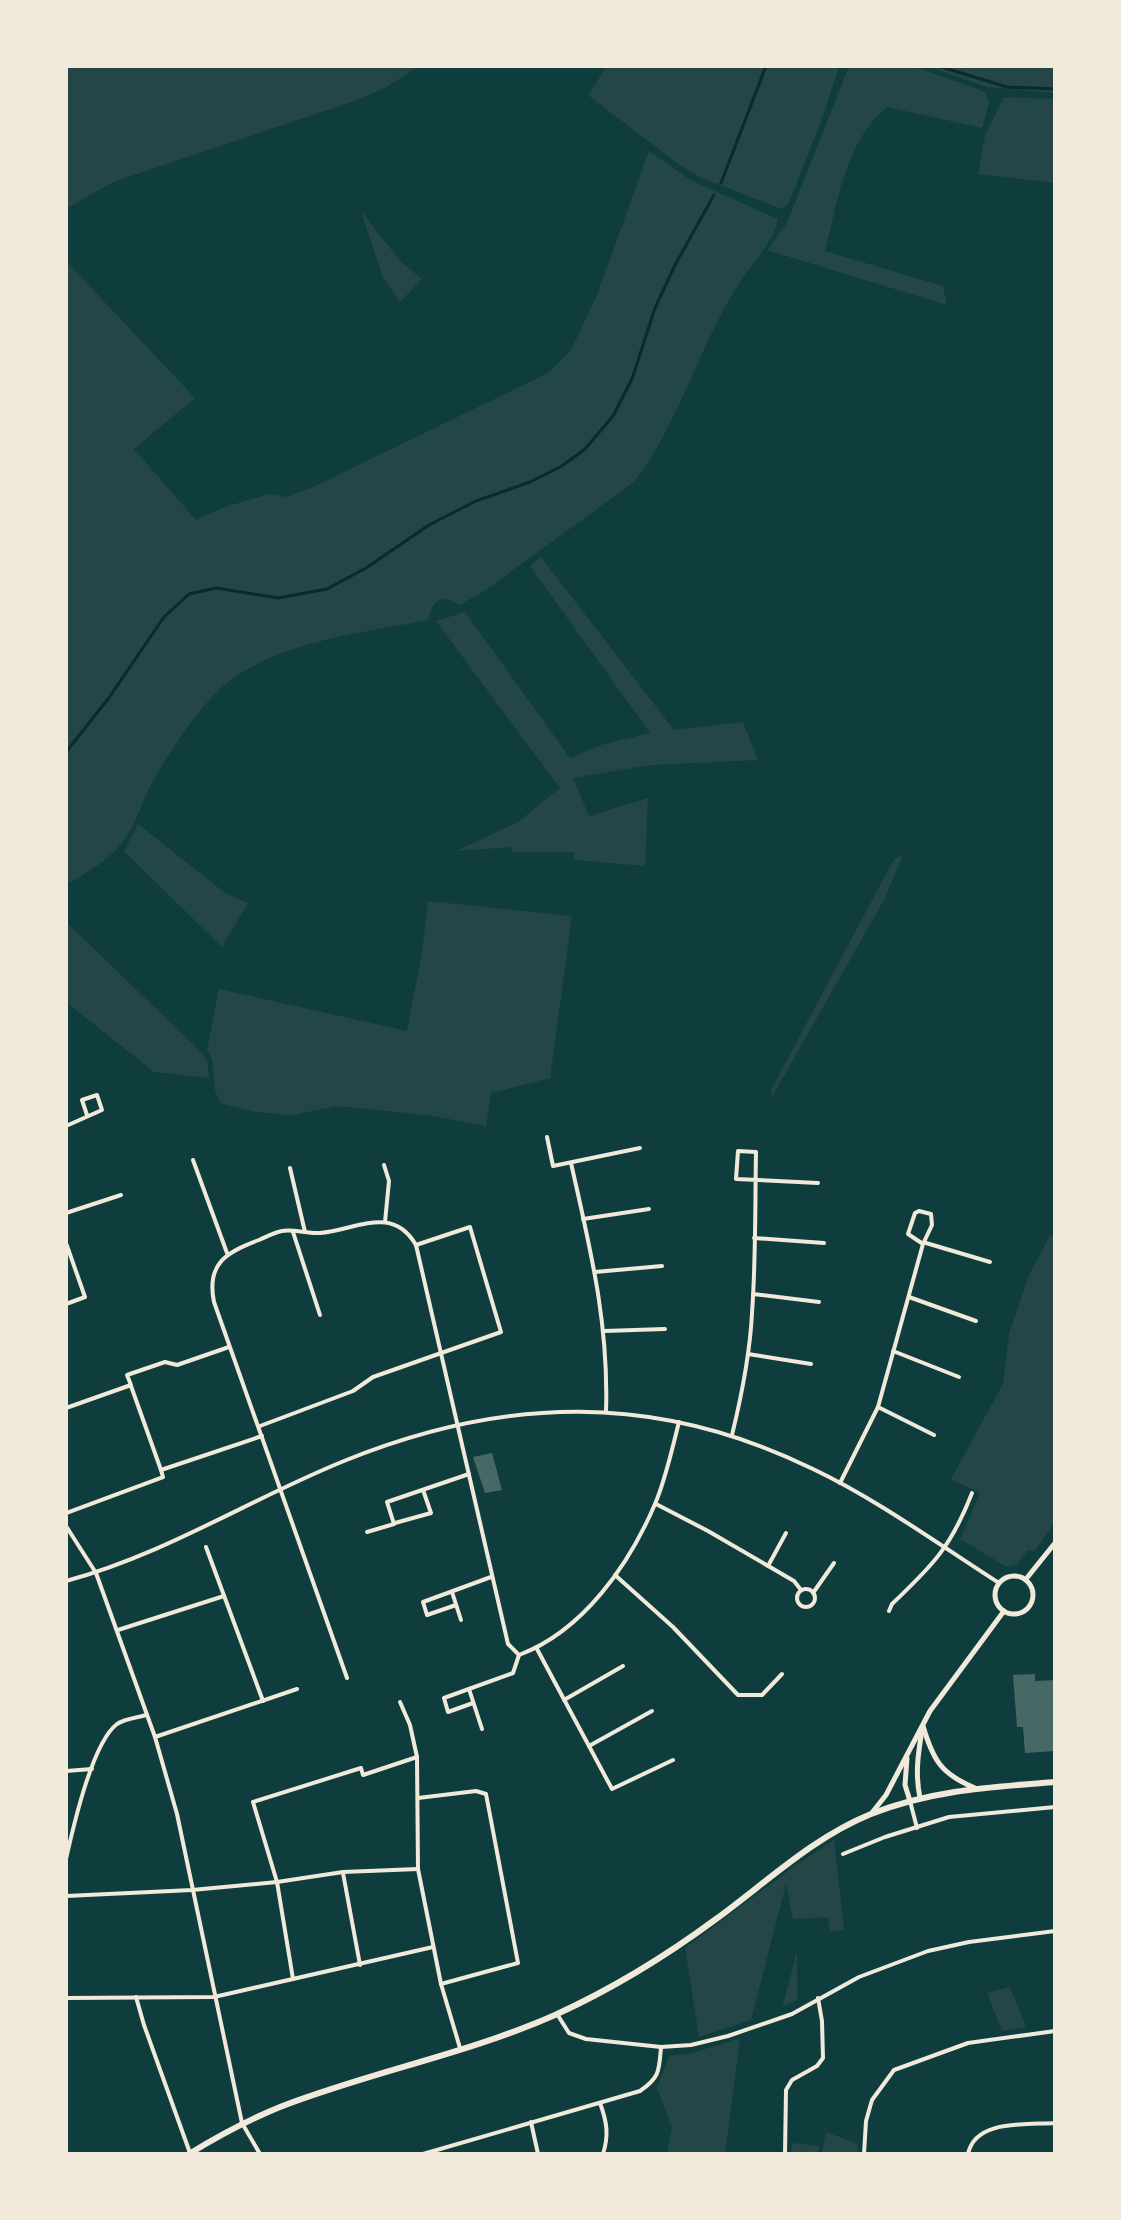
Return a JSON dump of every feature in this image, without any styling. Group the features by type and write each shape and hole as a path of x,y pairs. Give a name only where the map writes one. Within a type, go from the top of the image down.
{"main road":[{"path":"1026,1579 1055,1543"},
{"path":"1014,1576 1026,1579 1034,1594 1031,1605 1021,1613 1004,1611 996,1601 999,1583 1014,1576"},
{"path":"871,1814 886,1795 930,1711 1004,1611"},
{"path":"923,1725 929,1748 940,1766 952,1779 975,1788"},
{"path":"920,1798 917,1760 923,1725"},
{"path":"910,1801 905,1785 911,1746"},
{"path":"189,2154 242,2123 297,2101 557,2014 627,1978 675,1948 811,1846 871,1814 920,1798 975,1788 1055,1782"}],"street":[{"path":"66,1126 102,1110 97,1095 82,1100 87,1115"},
{"path":"547,1137 553,1166 640,1148"},
{"path":"732,1435 748,1354 753,1294 755,1181 756,1152 738,1151 736,1179 744,1178 755,1181 818,1183"},
{"path":"193,1160 227,1253"},
{"path":"571,1163 595,1272 604,1331 606,1412"},
{"path":"384,1165 389,1181 385,1222"},
{"path":"290,1168 305,1233"},
{"path":"66,1213 121,1195"},
{"path":"583,1219 649,1209"},
{"path":"840,1483 878,1407 893,1351 909,1297 925,1244 933,1218 924,1211 915,1213 908,1234 925,1244 990,1262"},
{"path":"347,1678 229,1347 211,1287 216,1270 227,1253 283,1231 322,1233 385,1222 409,1233 416,1245 491,1577 508,1644 519,1655"},
{"path":"259,1426 353,1391 373,1377 501,1332 470,1227 416,1245"},
{"path":"293,1232 320,1315"},
{"path":"754,1238 824,1243"},
{"path":"66,1243 85,1297 66,1304"},
{"path":"595,1272 662,1266"},
{"path":"753,1294 819,1302"},
{"path":"909,1297 976,1321"},
{"path":"604,1331 665,1329"},
{"path":"66,1513 163,1477 127,1375 165,1362 177,1365 229,1347"},
{"path":"893,1351 959,1377"},
{"path":"748,1354 811,1364"},
{"path":"66,1408 131,1385"},
{"path":"878,1407 934,1435"},
{"path":"66,1581 96,1573 200,1531 342,1461 398,1441 457,1423 557,1410 606,1412 679,1422 732,1435 840,1483 999,1583"},
{"path":"519,1655 537,1649 585,1610 628,1559 655,1504 679,1422"},
{"path":"161,1470 262,1436"},
{"path":"394,1524 387,1502 469,1474"},
{"path":"367,1532 431,1513 423,1490"},
{"path":"889,1611 892,1604 945,1549 972,1493"},
{"path":"655,1504 794,1581 801,1590"},
{"path":"66,1526 96,1573 155,1737 177,1814 242,2123 260,2154"},
{"path":"768,1566 786,1533"},
{"path":"206,1547 263,1701"},
{"path":"801,1590 797,1600 804,1607 812,1604 813,1593 834,1563"},
{"path":"615,1575 673,1627 738,1695 762,1695 782,1674"},
{"path":"456,1605 427,1615 423,1602 491,1577"},
{"path":"801,1590 813,1593"},
{"path":"452,1591 461,1620"},
{"path":"118,1630 224,1596"},
{"path":"537,1649 612,1789 673,1760"},
{"path":"473,1703 448,1712 444,1698 513,1673 519,1655"},
{"path":"564,1700 623,1666"},
{"path":"155,1737 297,1689"},
{"path":"469,1689 482,1729"},
{"path":"400,1702 410,1725 417,1757 418,1869 441,1984 460,2048"},
{"path":"589,1746 652,1711"},
{"path":"66,1859 92,1769 103,1744 117,1724 147,1715"},
{"path":"293,1979 277,1882 253,1802 361,1768 363,1775 417,1757"},
{"path":"66,1771 92,1769"},
{"path":"418,1798 476,1791 486,1794 518,1963 441,1984"},
{"path":"910,1801 917,1828"},
{"path":"843,1854 949,1817 1055,1807"},
{"path":"66,1896 192,1890 343,1872 418,1869"},
{"path":"343,1872 360,1965"},
{"path":"557,2014 569,2033 586,2039 661,2047 691,2045 792,2014 818,1998 898,1961 928,1951 969,1942 1055,1931"},
{"path":"66,1998 214,1997 433,1947"},
{"path":"136,1996 189,2154"},
{"path":"785,2154 786,2090 792,2080 817,2066 823,2058 818,1998"},
{"path":"864,2154 866,2121 872,2100 894,2070 968,2043 1055,2031"},
{"path":"423,2154 640,2091 655,2081 661,2047"},
{"path":"600,2103 607,2122 603,2154"},
{"path":"531,2122 538,2154"},
{"path":"968,2154 970,2144 977,2136 993,2128 1055,2123"},
{"path":"456,2146 459,2154"}],"shaded area":[{"path":"66,66 419,66 385,88 355,101 113,182 66,209"},
{"path":"607,66 839,66 789,203 782,209 702,178 681,166 588,95"},
{"path":"849,66 913,66 985,92 989,103 982,128 887,107 861,137 852,154 825,251 943,286 947,305 767,250 787,223"},
{"path":"927,66 1055,66 1055,93 987,87"},
{"path":"1004,97 1055,99 1055,183 978,174 985,136"},
{"path":"649,151 692,181 778,219 767,244 726,306 664,435 634,482 483,592 459,605 448,599 439,600 428,620 313,643 258,663 234,678 204,706 181,737 153,781 121,844 100,864 66,885 66,261 195,398 134,449 196,520 222,508 269,494 287,497 311,488 548,373 571,350 597,295"},
{"path":"361,211 401,262 422,279 400,302 383,278"},
{"path":"541,557 674,730 743,722 758,760 651,765 573,778 589,816 648,798 645,866 574,860 574,852 512,852 512,847 456,851 518,822 560,788 436,621 465,612 570,758 601,745 650,733 530,566"},
{"path":"138,824 225,893 248,903 222,947 124,851"},
{"path":"903,855 884,900 772,1097 771,1090 894,859"},
{"path":"428,901 572,916 550,1078 491,1093 486,1126 427,1115 337,1106 292,1115 256,1112 220,1103 215,1090 212,1060 207,1050 219,989 407,1031"},
{"path":"66,922 199,1050 207,1061 209,1078 154,1072 66,1002"},
{"path":"1050,1235 1055,1237 1055,1522 1034,1552 1028,1550 1016,1565 1007,1567 960,1539 980,1493 951,1479 1003,1384 1009,1334 1028,1277"},
{"path":"834,1840 844,1930 830,1932 828,1917 793,1919 786,1884 751,2020 699,2037 685,1948"},
{"path":"797,1951 797,2000 782,2008"},
{"path":"1010,1987 1026,2027 1002,2031 987,1993"},
{"path":"740,2038 725,2154 667,2154 672,2127 657,2088 669,2056 692,2053"},
{"path":"826,2132 858,2144 857,2154 822,2154"},
{"path":"792,2143 819,2146 818,2154 791,2154"}],"building":[{"path":"492,1453 502,1490 485,1493 473,1457"},
{"path":"1035,1674 1035,1681 1055,1680 1055,1751 1025,1753 1023,1727 1017,1727 1013,1675"}],"waterway":[{"path":"721,183 766,66"},
{"path":"938,66 1007,87 1055,89"},
{"path":"66,752 108,699 164,617 189,594 216,588 278,598 327,589 366,568 429,525 476,501 530,482 562,466 585,449 613,416 632,379 655,308 714,195"}]}
